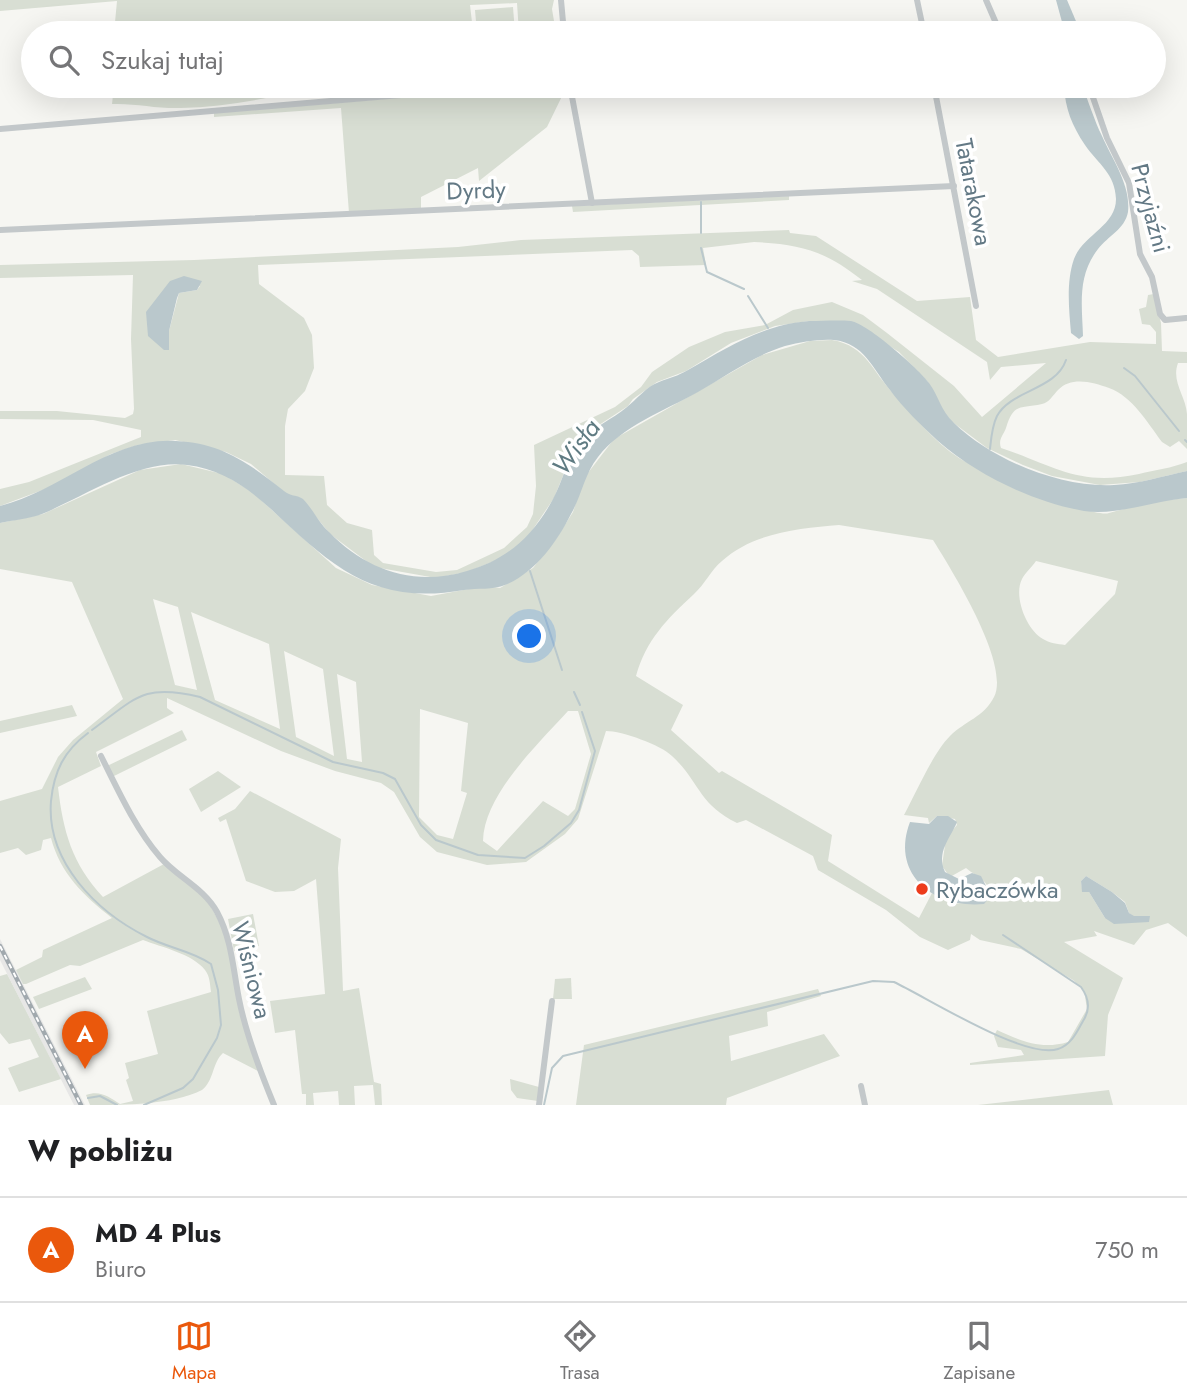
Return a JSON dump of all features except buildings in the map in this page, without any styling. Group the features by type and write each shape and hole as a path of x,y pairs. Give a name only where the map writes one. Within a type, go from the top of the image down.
{"street":[{"path":"561,0 563,21"},
{"path":"917,0 921,21"},
{"path":"986,0 995,21"},
{"path":"0,129 366,98"},
{"path":"572,98 592,204"},
{"name":"Tatarakowa","path":"936,98 976,306"},
{"name":"Przyjaźni","path":"1093,98 1107,138 1130,186 1138,245 1152,277 1161,316 1166,320 1186,318"},
{"name":"Dyrdy","path":"0,230 954,186"},
{"name":"Wiśniowa","path":"101,756 120,796 151,846 176,873 207,897 222,922 233,956 245,1022 274,1105"},
{"path":"539,1105 552,1001"},
{"path":"861,1086 866,1105"}],"shaded area":[{"path":"0,0 554,0 554,21 518,21 517,3 470,5 472,21 115,21 117,1 0,11"},
{"path":"1056,0 1067,0 1076,21 1062,21"},
{"path":"513,7 514,21 476,21 475,10"},
{"path":"113,98 265,98 199,107 112,104"},
{"path":"395,98 561,98 547,127 479,181 478,168 421,197 421,209 349,213 341,108 214,117 214,113"},
{"path":"1066,98 1087,98 1124,182 1128,202 1128,212 1120,228 1098,249 1087,270 1082,291 1083,336 1079,339 1071,333 1071,268 1084,243 1111,216 1116,199 1113,182 1085,145 1073,124"},
{"path":"789,196 789,200 573,212 572,206"},
{"path":"789,230 790,233 816,236 917,301 970,297 976,340 998,357 1090,342 1156,344 1156,332 1150,325 1142,324 1139,309 1146,307 1148,295 1154,294 1161,323 1162,351 1187,352 1187,363 1178,363 1176,376 1186,407 1187,449 1179,441 1170,447 1162,442 1125,397 1089,382 1069,383 1044,403 1015,410 1000,445 1001,448 1052,468 1083,476 1118,477 1187,462 1187,471 1140,482 1100,485 1052,476 1023,465 987,448 951,421 935,401 928,382 899,352 849,321 809,321 775,326 731,343 686,371 657,382 633,399 628,406 596,427 568,463 554,498 525,541 502,558 467,572 436,578 374,567 330,534 301,498 286,494 251,464 226,452 175,440 138,445 111,454 48,488 0,506 0,489 29,482 141,437 141,430 93,420 0,419 0,411 57,411 125,418 133,414 134,409 131,339 133,275 0,278 0,265 194,260 458,247 521,240","holes":["754,242 799,247 836,262 862,280 852,281 877,289 987,362 990,380 1001,367 1046,363 982,417 954,386 887,333 863,315 832,302 793,310 765,325 725,332 689,347 652,372 641,387 615,407 534,445 536,486 533,514 527,527 504,548 457,570 436,572 383,563 374,555 372,530 347,523 327,505 324,476 285,475 285,426 288,409 305,391 314,368 312,335 304,318 259,284 258,265 632,250 639,256 640,267 706,265 703,248","170,281 200,286 197,290 179,293 169,331"]},
{"path":"184,276 202,281 197,290 179,293 169,331 169,350 164,350 148,336 146,312 170,281"},
{"path":"809,321 851,321 869,330 923,376 954,423 1007,460 1050,476 1093,485 1133,483 1187,471 1187,498 1096,512 1065,507 1026,494 988,476 953,453 895,397 867,358 853,346 828,340 791,345 762,355 619,436 593,464 575,507 552,546 526,573 501,587 432,593 405,592 380,587 336,565 243,487 211,470 187,465 168,465 131,473 42,514 0,523 0,506 44,489 107,456 152,442 176,441 221,451 259,472 286,493 303,499 325,528 343,545 375,565 410,576 428,577 467,571 507,553 528,535 553,499 581,442 650,387 761,332"},
{"path":"832,340 853,348 868,361 886,386 941,444 959,458 988,473 1098,513 1187,498 1187,937 1168,923 1146,930 1134,945 1094,931 1097,936 1064,942 1123,978 1108,1015 1105,1056 970,1065 1024,1055 1021,1050 998,1047 994,1036 997,1030 1040,1045 1068,1042 1087,1009 1084,990 1073,980 1021,949 980,940 971,934 970,940 948,950 920,937 886,910 818,870 813,856 746,820 737,823 724,816 707,800 672,756 641,739 606,731 578,819 565,834 526,862 487,865 437,852 420,837 394,792 381,783 335,771 281,751 167,698 167,708 174,713 96,752 101,766 58,787 66,832 76,859 103,897 164,864 207,900 226,934 240,1015 260,1072 223,1053 206,1086 190,1095 148,1103 118,1105 90,1105 86,1095 96,1093 120,1104 133,1101 126,1080 129,1078 125,1063 158,1054 147,1011 211,992 210,984 208,975 200,964 143,940 80,966 70,965 26,984 23,984 16,970 42,957 43,950 112,918 74,883 60,862 51,838 43,840 41,850 26,855 18,848 0,853 0,801 42,789 58,757 73,740 123,699 72,582 0,569 0,523 43,514 140,470 181,464 223,474 252,492 336,568 372,585 431,596 485,586 500,588 533,568 556,539 573,512 584,478 614,439 762,355 810,341","holes":["839,525 933,540 977,617 994,663 997,682 994,697 980,714 944,743 904,815 928,818 929,823 937,816 955,819 957,825 946,838 942,866 950,877 966,868 982,879 990,890 988,901 951,904 932,893 919,918 828,861 832,835 722,771 719,773 671,730 683,705 636,676 645,652 659,631 722,561 747,544 762,538 808,528","1036,561 1118,581 1115,594 1065,645 1043,639 1027,621 1020,604 1022,579","153,599 178,607 197,690 175,685","191,612 269,644 280,729 215,700","284,651 323,669 334,756 296,737","337,674 356,682 362,762 347,759","420,709 468,723 461,791 467,793 453,839 437,835 419,817","568,711 578,711 591,754 575,809 568,816 543,801 497,851 483,841 492,806 502,788","1086,876 1125,902 1129,913 1134,917 1105,918 1089,892 1082,888 1081,881"]},
{"path":"72,705 77,716 0,733 0,721"},
{"path":"182,730 187,740 112,777 107,766"},
{"path":"218,771 241,787 201,812 189,789"},
{"path":"250,791 341,839 338,868 343,991 359,988 374,1082 381,1084 382,1105 375,1105 373,1085 354,1086 355,1105 339,1105 338,1091 313,1093 314,1105 306,1105 306,1094 302,1094 295,1030 275,1033 270,1001 325,994 316,879 294,891 275,892 246,881 226,819 220,822 218,818 235,809"},
{"path":"937,816 948,816 957,822 943,852 945,872 959,879 972,873 981,876 991,896 984,904 949,901 933,894 911,872 905,841 910,822 929,824"},
{"path":"1086,876 1125,903 1129,913 1134,916 1150,916 1149,922 1114,924 1105,918 1089,892 1082,892 1081,881"},
{"path":"253,914 259,946 234,951 228,919"},
{"path":"0,939 85,1105 74,1105 0,960"},
{"path":"7,974 61,1079 19,1092 8,1068 39,1057 30,1039 9,1044 0,1033 0,976"},
{"path":"85,977 92,989 39,1009 33,997"},
{"path":"571,978 572,999 553,999 555,979"},
{"path":"818,989 821,996 767,1012 768,1026 729,1036 731,1061 824,1034 840,1056 727,1098 726,1105 576,1105 584,1045"},
{"path":"510,1079 539,1087 538,1101 517,1098 511,1090"},
{"path":"1109,1090 1113,1105 978,1105"}],"waterway":[{"path":"701,202 701,233"},
{"path":"701,248 707,272 744,289"},
{"path":"748,296 768,328"},
{"path":"990,449 994,424 1004,407 1053,378 1066,360"},
{"path":"1124,368 1135,376 1179,431"},
{"path":"530,571 562,670"},
{"path":"92,730 141,696 165,692 200,697 333,762 383,773 395,779 421,825 436,840 478,855 525,858 571,823 579,810 595,751 582,712"},
{"path":"574,692 580,705"},
{"path":"88,733 62,762 52,790 52,823 66,864 78,883 110,914 155,941 211,964 218,990 221,1025 217,1038 193,1079 183,1088 144,1105"},
{"path":"544,1105 552,1068 563,1056 873,981 894,982 976,1026 1023,1045 1043,1050 1063,1047 1073,1038 1086,1017 1088,1004 1084,991 1003,935"},
{"path":"88,1098 100,1096 117,1105"}],"railway":[{"path":"0,946 81,1105"}],"place":[{"name":"Rybaczówka","path":"922,889"},
{"name":"MD 4 Plus","path":"85,1069"}],"water label":[{"name":"Wisła","path":"576,447"}]}
